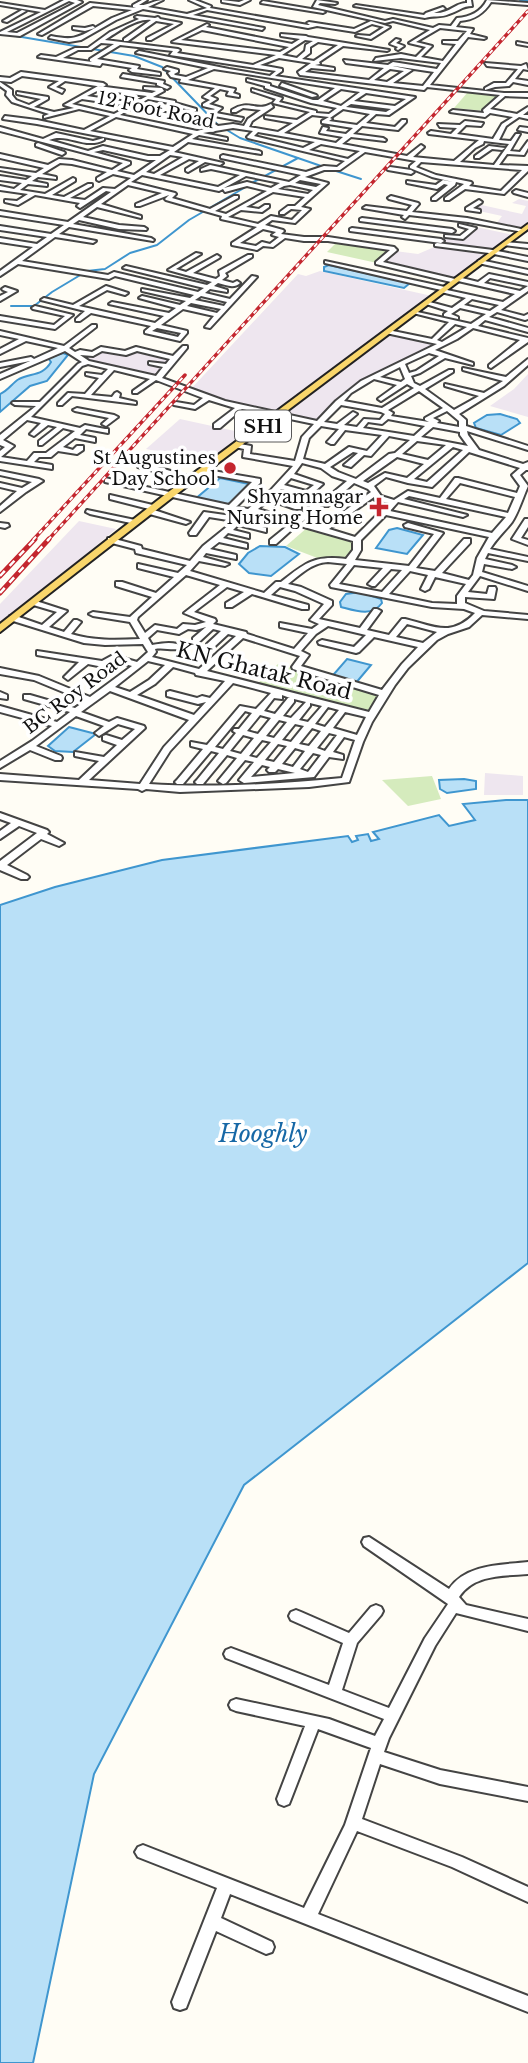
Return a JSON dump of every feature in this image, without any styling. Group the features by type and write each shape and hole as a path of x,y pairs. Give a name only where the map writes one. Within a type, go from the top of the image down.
{"main road":[{"name":"SH1","path":"0,629 170,495 526,228"}],"street":[{"path":"69,0 80,2 18,35 1,33 52,5 69,0"},
{"path":"97,11 116,0"},
{"path":"154,4 161,0"},
{"path":"191,0 236,12 255,8 319,18 330,14"},
{"path":"226,0 224,1 240,4 248,0"},
{"path":"421,12 430,7 428,6 433,0 463,12"},
{"path":"430,15 446,14 462,4 470,5 469,0"},
{"path":"453,27 459,19 465,20 484,10 490,0 528,4"},
{"path":"1,1 44,10"},
{"path":"1,1 40,3"},
{"path":"255,8 264,1 385,22"},
{"path":"314,8 319,1 335,3"},
{"path":"357,3 369,8 444,18 438,23 439,26"},
{"path":"40,34 92,4 154,4 212,22 261,29"},
{"path":"149,38 209,4"},
{"path":"209,4 240,17 288,27"},
{"path":"430,15 428,13 445,4"},
{"path":"52,5 82,10"},
{"path":"51,37 71,41 141,5 174,9"},
{"path":"270,19 285,6"},
{"path":"314,8 351,17 369,8"},
{"path":"126,40 174,9"},
{"path":"2,22 24,11"},
{"path":"124,15 237,33 293,46"},
{"path":"228,24 240,17 317,24 355,31 372,22 388,27 371,38 358,36"},
{"path":"57,59 77,49 90,49 144,18"},
{"path":"378,24 393,20 433,29"},
{"path":"2,22 19,24"},
{"path":"2,22 11,28"},
{"path":"212,22 158,51 226,63 254,75 410,98"},
{"path":"329,26 339,22 365,25"},
{"path":"254,90 280,99 275,102 324,115 344,112 387,114 425,87 471,30 439,26 411,43 430,46 420,55"},
{"path":"75,28 85,30 100,27"},
{"path":"434,36 441,32 456,34 462,28"},
{"path":"254,75 264,65 316,31 339,35 348,30"},
{"path":"161,31 237,40"},
{"path":"227,39 237,33"},
{"path":"283,35 335,43 346,63"},
{"path":"335,43 340,38 339,35"},
{"path":"467,35 484,38"},
{"path":"528,37 518,44 528,45"},
{"path":"308,52 308,46 318,40"},
{"path":"300,73 328,54 343,55 393,49 402,46 392,44 398,40"},
{"path":"100,41 163,48"},
{"path":"175,41 256,51 314,63 370,64 409,70 387,84"},
{"path":"118,44 92,60 137,67 126,74"},
{"path":"191,46 248,57 280,70 300,73 387,84 528,96"},
{"path":"451,53 441,46 451,53"},
{"path":"393,49 420,55"},
{"path":"314,63 367,50"},
{"path":"198,65 222,51"},
{"path":"256,51 248,57 182,81 245,92 265,99"},
{"path":"297,60 308,52 376,57 451,53"},
{"path":"139,53 212,68"},
{"path":"41,57 100,64 169,86 86,131"},
{"path":"361,70 376,57"},
{"path":"500,59 526,65"},
{"path":"226,63 264,65"},
{"path":"369,82 395,64 436,74"},
{"path":"487,64 526,65"},
{"path":"487,89 494,85 507,85 526,65"},
{"path":"485,74 490,70 504,70 509,66"},
{"path":"212,80 173,76 171,73 176,71 169,68 236,80 229,90 206,96 214,99 205,105 248,113 233,126"},
{"path":"266,84 280,70"},
{"path":"62,91 52,87 75,73"},
{"path":"405,73 436,74"},
{"path":"0,86 20,74 106,87 138,93 133,96 175,103"},
{"path":"126,74 158,75"},
{"path":"28,84 39,77"},
{"path":"266,84 252,81 272,77"},
{"path":"279,134 299,125 323,102 344,90 352,78"},
{"path":"394,79 411,82"},
{"path":"512,80 528,83"},
{"path":"80,109 67,105 96,88 112,83 162,90"},
{"path":"266,84 269,85 267,87 300,99 323,102"},
{"path":"282,85 344,112 368,119"},
{"path":"385,94 399,85"},
{"path":"0,86 10,91 9,95 14,101 52,113"},
{"path":"344,112 350,102 365,91"},
{"path":"164,101 178,92"},
{"path":"19,93 46,98 29,107"},
{"path":"458,130 465,123 480,122 487,113 485,111 503,94"},
{"path":"81,97 219,127"},
{"path":"181,118 191,113 171,109 180,98 187,101"},
{"path":"350,102 394,110"},
{"path":"129,119 158,104"},
{"path":"234,111 242,106 268,108 250,120 246,128"},
{"path":"366,107 394,110"},
{"path":"219,108 211,114 241,119"},
{"name":"12 Foot Road","path":"16,132 52,113 66,114 80,109 193,136 225,139"},
{"path":"495,141 505,125 528,109"},
{"path":"337,145 374,113"},
{"path":"454,114 487,113 528,117"},
{"path":"324,115 323,117 330,119 324,122 383,140"},
{"path":"267,117 299,125"},
{"path":"5,118 252,162 264,170 304,176 325,183 296,208"},
{"path":"354,130 396,129 404,121"},
{"path":"77,129 87,123"},
{"path":"0,274 193,136 219,127 246,128 420,160 525,172"},
{"path":"488,128 436,129 458,130 495,141 522,154 528,143"},
{"path":"0,129 45,140 74,151 100,164 95,166"},
{"path":"151,129 193,136 259,153"},
{"path":"257,130 250,137 350,161"},
{"path":"354,130 380,131"},
{"path":"495,167 519,132 528,130"},
{"path":"10,143 27,135"},
{"path":"45,140 56,135 94,144 107,135"},
{"path":"103,144 117,137"},
{"path":"434,176 481,143 482,139"},
{"path":"304,150 320,142"},
{"path":"35,144 62,153"},
{"path":"332,158 349,147"},
{"path":"408,158 421,147"},
{"path":"477,157 491,147 510,148"},
{"path":"89,152 102,148 148,158 162,158"},
{"path":"175,149 188,157 204,160 224,158 245,168 252,162"},
{"path":"364,150 338,169 324,168 285,184 223,218 261,226 280,234 381,246 394,250 378,263 494,287 526,289"},
{"path":"1,166 23,151"},
{"path":"40,164 62,153 74,151 89,152 128,163 99,179"},
{"path":"0,156 49,167"},
{"path":"156,176 188,157"},
{"path":"188,170 204,160"},
{"path":"381,246 416,204 391,198 407,180 412,167 420,160"},
{"path":"35,193 18,203 8,200 35,175 60,161 219,189 244,175"},
{"path":"197,164 206,169 316,189"},
{"path":"1,166 54,178"},
{"path":"390,169 413,170 455,182"},
{"path":"499,176 504,173 525,172"},
{"path":"464,187 502,193 525,172"},
{"path":"86,176 147,187 174,195 168,199 180,204 227,216"},
{"path":"0,178 45,186"},
{"path":"47,195 73,180"},
{"path":"407,180 438,187 443,182 470,183 447,199"},
{"path":"205,186 214,181"},
{"path":"434,199 455,182"},
{"path":"216,192 247,184 308,196"},
{"path":"64,199 90,185"},
{"path":"491,191 498,185"},
{"path":"132,193 147,187"},
{"path":"0,188 47,195 82,204 105,189 116,191"},
{"path":"516,192 528,195"},
{"path":"138,205 168,193"},
{"path":"209,212 236,197"},
{"path":"479,202 468,209 478,211 437,244 528,259"},
{"path":"166,209 180,204"},
{"path":"96,205 139,217 110,233"},
{"path":"117,210 126,206"},
{"path":"239,208 260,211 267,206"},
{"path":"282,213 290,207 307,209 271,246 262,244 257,248 234,244 249,240 271,218 293,222"},
{"path":"413,207 467,220 526,228"},
{"path":"362,220 450,233 461,238 473,228 467,220 366,208"},
{"path":"0,214 151,240"},
{"path":"494,225 503,217"},
{"path":"77,218 144,229"},
{"path":"0,228 52,236 91,238"},
{"path":"352,230 441,241"},
{"path":"0,240 37,246"},
{"path":"505,244 528,246"},
{"path":"171,270 198,254"},
{"path":"155,325 225,275 221,272 250,256"},
{"path":"187,274 217,257"},
{"path":"327,262 504,304"},
{"path":"480,262 528,272"},
{"path":"512,262 528,265"},
{"path":"0,263 109,277 114,274 230,301"},
{"path":"140,265 234,285 237,283"},
{"path":"43,278 53,268"},
{"path":"126,268 225,291"},
{"path":"508,274 528,278"},
{"path":"479,284 489,276 526,289"},
{"path":"208,327 254,277"},
{"path":"480,298 494,287"},
{"path":"75,306 106,288 125,293"},
{"path":"0,299 14,291 5,289"},
{"name":"BC Roy Road","path":"0,765 59,725 152,653 133,620 204,550 279,486 298,462 306,437 338,402 372,377 427,350 438,341 478,323 526,289"},
{"path":"217,315 180,307 143,294 223,308"},
{"path":"471,296 446,315 527,340"},
{"path":"44,300 185,332 180,339 159,354"},
{"path":"426,303 493,311 525,318 528,316"},
{"path":"36,324 62,304"},
{"path":"112,304 168,315"},
{"path":"0,318 55,327 70,315 34,308"},
{"path":"78,320 90,310"},
{"path":"415,312 453,322 528,330"},
{"path":"388,332 438,341 453,322"},
{"path":"0,377 65,348 94,326"},
{"path":"0,333 65,348 88,362 155,378 207,398 240,407 317,423 452,444 527,466"},
{"path":"0,352 26,338"},
{"path":"491,366 527,340"},
{"path":"74,355 94,344"},
{"path":"135,392 155,379 186,347"},
{"path":"83,352 93,354 101,349 130,353 135,349 174,358"},
{"path":"427,350 465,369 505,382"},
{"path":"273,542 318,503 325,504 355,481 397,455 435,421 427,419 484,395 505,382 528,358 508,352"},
{"path":"381,399 406,378 443,356"},
{"path":"0,365 29,359 37,361"},
{"path":"49,467 0,457 10,446 0,441 70,374 88,362"},
{"path":"151,363 168,366"},
{"path":"401,363 406,378"},
{"path":"42,443 77,410 112,368"},
{"path":"349,439 366,420 382,422 384,414 419,389 451,371"},
{"path":"88,374 104,377"},
{"path":"396,376 406,378 462,420 462,428 472,449"},
{"path":"372,377 406,378"},
{"path":"447,385 484,395"},
{"path":"60,404 70,394 134,402"},
{"path":"29,464 37,455 48,455 110,398"},
{"path":"176,404 195,407 207,398"},
{"path":"338,402 431,425 462,428 528,448"},
{"path":"15,403 41,404"},
{"path":"217,426 240,407"},
{"path":"76,431 105,427 114,417 112,414 77,410"},
{"path":"331,442 353,414"},
{"path":"26,418 62,425 92,440"},
{"path":"34,434 47,422"},
{"path":"311,482 352,449 368,454 387,434"},
{"path":"408,481 452,444"},
{"path":"237,445 248,448 246,455 327,468 396,501 463,515"},
{"path":"56,448 74,452 80,448"},
{"path":"323,530 385,475 429,485 472,449"},
{"path":"348,465 364,452"},
{"path":"397,455 430,463"},
{"path":"178,456 212,465"},
{"path":"141,465 193,479"},
{"path":"527,466 516,475 526,485 521,496 511,516 494,536 480,561 477,573 468,582 461,604 480,612 528,617"},
{"path":"204,471 257,481 230,508"},
{"path":"0,473 39,481 23,489 0,510"},
{"path":"289,475 319,484 307,494"},
{"path":"108,480 230,508 269,514 357,540"},
{"path":"442,500 458,480 521,496"},
{"path":"0,485 23,489"},
{"path":"279,486 318,497"},
{"path":"466,607 432,605 334,584 352,562 350,559 357,550 357,540 381,514 408,492 511,516"},
{"path":"113,497 186,522"},
{"path":"268,497 298,507"},
{"path":"90,512 135,522"},
{"path":"193,533 207,514 262,526 269,514"},
{"path":"381,514 494,536"},
{"path":"381,514 439,533 384,595"},
{"path":"505,524 526,524"},
{"path":"526,524 516,539 528,543"},
{"path":"228,531 246,536"},
{"path":"218,539 244,547"},
{"path":"111,540 138,548 139,551 225,564"},
{"path":"425,589 435,573 467,541"},
{"path":"204,550 233,557"},
{"path":"486,550 528,559"},
{"path":"265,596 276,585 282,584 314,559 409,569 468,582"},
{"path":"480,561 512,567"},
{"path":"141,566 226,584 305,607"},
{"path":"372,584 389,567"},
{"path":"477,573 526,591 528,578"},
{"path":"119,584 157,596"},
{"path":"196,640 212,621 188,613 226,584"},
{"path":"282,584 329,603 314,620 424,646"},
{"path":"462,594 491,597 492,589"},
{"path":"229,605 250,592"},
{"path":"33,602 63,611 44,627"},
{"path":"361,632 377,611"},
{"path":"341,780 359,738 385,694 424,646 438,635 471,624 480,612"},
{"path":"93,614 133,620"},
{"path":"13,618 85,641 147,642 180,647"},
{"path":"392,637 405,621 432,623 447,633"},
{"path":"66,634 77,622"},
{"path":"296,652 313,632 326,623"},
{"path":"147,642 155,627 179,632 186,626 195,628 209,625 305,656 296,667 385,694"},
{"path":"283,625 313,632"},
{"path":"210,646 228,630"},
{"path":"199,673 243,634"},
{"path":"322,642 332,649 356,650 372,634"},
{"path":"40,653 103,664 114,658 139,665"},
{"name":"KN Ghatak Road","path":"147,658 371,718"},
{"path":"68,677 86,661"},
{"path":"131,695 152,682 170,665"},
{"path":"0,671 36,678 91,700"},
{"path":"142,788 167,749 230,681"},
{"path":"108,687 195,719"},
{"path":"170,694 198,701 213,701"},
{"path":"200,782 272,695 371,718"},
{"path":"27,698 109,725"},
{"path":"223,781 291,700"},
{"path":"244,780 307,704"},
{"path":"342,734 311,775 180,782 243,708 359,738"},
{"path":"265,779 324,708"},
{"path":"0,709 59,725"},
{"path":"295,770 341,712"},
{"path":"82,782 105,760 124,744 141,728 117,721 109,725 103,735 124,744"},
{"path":"225,728 340,757"},
{"path":"194,744 311,775 341,780"},
{"path":"29,747 58,758"},
{"path":"78,754 105,760"},
{"path":"0,777 142,788 242,788 341,780"},
{"path":"0,816 44,832 0,866 24,877"},
{"path":"0,836 18,822"},
{"path":"40,835 59,843"},
{"path":"369,1542 471,1612 528,1625"},
{"path":"308,1917 354,1822 377,1750 430,1642 463,1583 481,1573 528,1568"},
{"path":"334,1693 351,1640 376,1611"},
{"path":"296,1616 351,1640"},
{"path":"231,1654 393,1716"},
{"path":"236,1704 314,1721 440,1777 528,1794"},
{"path":"284,1799 314,1721"},
{"path":"354,1822 527,1892"},
{"path":"143,1852 528,2004"},
{"path":"180,2002 226,1885"},
{"path":"212,1922 266,1947"}],"shaded area":[{"path":"519,199 528,201 528,223 520,228 496,224 502,216 470,209 477,204 522,214 526,206 512,203"},
{"path":"476,227 513,235 454,280 380,263 395,251 418,254 439,245 448,236 461,239"},
{"path":"320,271 432,296 275,415 189,391 298,274 306,276"},
{"path":"387,333 436,343 362,381 315,422 279,416"},
{"path":"101,349 124,354 136,350 172,358 158,377 107,366 77,355 93,355"},
{"path":"528,374 528,417 490,406 514,389"},
{"path":"180,419 244,433 206,462 146,449"},
{"path":"79,521 116,529 0,627 0,604"},
{"path":"485,773 523,776 523,795 484,795"}],"green space":[{"path":"468,92 501,95 484,111 454,108"},
{"path":"338,241 392,250 377,263 327,252"},
{"path":"308,527 354,541 354,550 346,560 320,559 286,546"},
{"path":"278,664 383,695 370,714 255,686"},
{"path":"432,776 441,799 408,806 382,780"}],"water":[{"path":"329,265 410,283 404,288 324,271 324,267"},
{"path":"63,353 68,355 47,381 30,386 0,412 0,394 19,379 48,367 51,362 48,358"},
{"path":"500,414 517,419 520,423 501,435 476,428 474,423 487,415"},
{"path":"220,478 249,484 228,507 194,500"},
{"path":"397,528 423,535 407,554 376,548 389,530"},
{"path":"260,546 285,547 299,554 271,576 249,573 239,564 248,553"},
{"path":"360,592 381,599 382,603 369,611 341,607 340,602 346,594"},
{"path":"347,659 371,665 355,684 335,678 334,674"},
{"path":"69,727 96,734 73,752 55,751 48,746"},
{"path":"439,780 476,781 476,789 447,793 440,789"},
{"name":"Hooghly","path":"528,800 528,1263 244,1485 94,1774 33,2063 0,2063 0,905 55,887 162,860 348,836 352,842 358,840 356,836 368,834 371,841 379,839 373,832 439,815 449,826 475,820 463,804"}],"waterway":[{"path":"520,0 528,1"},
{"path":"10,35 134,56 162,67 217,124 240,138 298,158"},
{"path":"250,184 298,158"},
{"path":"298,158 324,167"},
{"path":"333,170 361,179"},
{"path":"11,306 34,306 87,271 105,269 130,253 157,245 189,220 244,188 243,186"}],"railway":[{"path":"48,540 528,11"},
{"path":"33,540 185,375"},
{"path":"0,576 35,539"},
{"path":"0,593 49,539"}],"place":[{"name":"St Augustines Day School","path":"230,468"},
{"name":"Shyamnagar Nursing Home","path":"379,507"}]}
